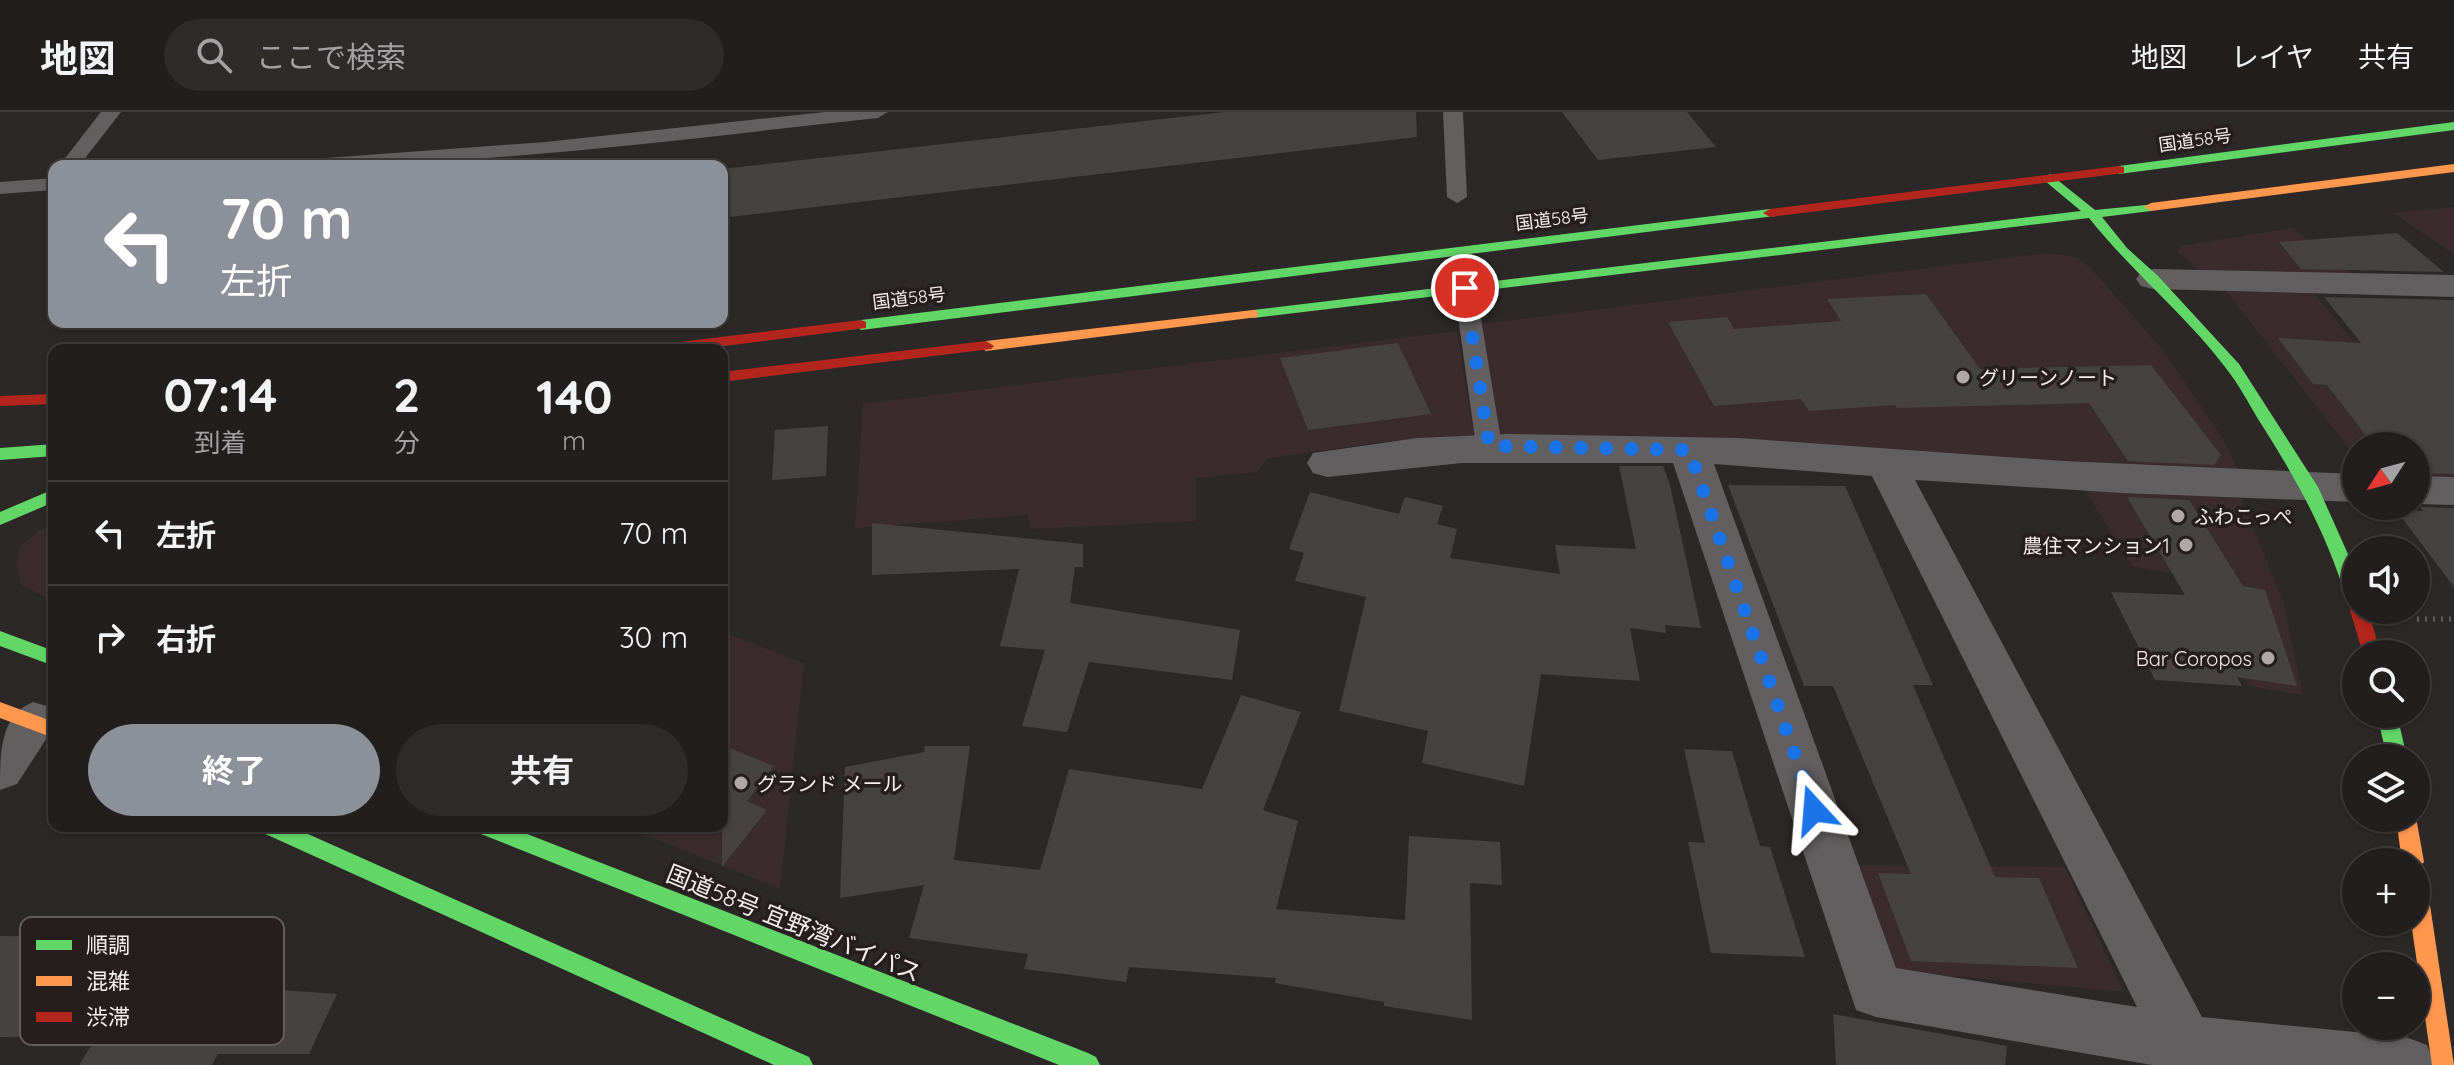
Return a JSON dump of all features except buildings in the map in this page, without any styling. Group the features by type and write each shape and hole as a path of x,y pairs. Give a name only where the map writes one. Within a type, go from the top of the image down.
{"main road":[{"name":"国道58号","path":"704,344 2454,126"},
{"path":"728,376 2451,170"},
{"path":"2050,178 2093,215 2122,251 2153,279 2231,364 2310,487 2342,558"},
{"path":"0,401 48,399"},
{"path":"0,454 48,450"},
{"path":"0,519 48,498"},
{"path":"0,627 48,656"},
{"path":"0,638 48,657"},
{"path":"281,832 801,1065"},
{"name":"国道58号 宜野湾バイパス","path":"498,832 1088,1065"},
{"path":"2424,936 2444,1065"}],"street":[{"path":"2153,279 2454,286"},
{"path":"1327,463 1392,451 1489,446 1750,449 1886,464 2243,486 2342,488"},
{"path":"1689,450 1876,991 2185,1043 2406,1065"},
{"path":"1886,464 2185,1043"},
{"path":"2430,490 2454,491"},
{"path":"0,769 29,720"}],"lane":[{"path":"74,160 111,112"},
{"path":"381,160 545,148 878,112"},
{"path":"1453,112 1457,197"},
{"path":"0,188 48,184"},
{"path":"1465,288 1489,446"}],"path":[{"path":"2430,619 2454,619"}],"shaded area":[{"path":"2454,207 2454,254 2393,213"},
{"path":"2293,228 2352,275 2200,271 2177,251 2180,246"},
{"path":"2047,253 2076,257 2090,267 2163,350 2223,439 2243,479 1499,437 1482,324"},
{"path":"2226,291 2314,293 2399,397 2454,399 2454,482 2430,481 2430,432 2342,432 2342,439"},
{"path":"1457,331 1474,436 1390,441 1268,458 1257,472 1196,478 1196,521 1030,529 1028,515 855,528 863,404"},
{"path":"2083,487 2240,496 2283,601 2303,695 2248,686 2180,575 2132,566"},
{"path":"48,527 48,598 22,586 16,567 21,546"},
{"path":"728,634 804,663 780,889 638,832 728,832"},
{"path":"1850,865 2065,867 2124,992 1891,970"}],"traffic: fast":[{"path":"2119,170 2454,126"},
{"path":"2050,178 2093,215 2122,251 2153,279 2231,364 2310,487 2342,558"},
{"path":"1253,314 2151,207"},
{"path":"861,325 1770,213"},
{"path":"0,454 48,450"},
{"path":"0,519 48,498"},
{"path":"0,638 48,657"},
{"path":"2390,728 2394,744"},
{"path":"281,832 801,1065"},
{"path":"498,832 1088,1065"}],"traffic: slow":[{"path":"2151,207 2454,168"},
{"path":"986,346 1253,314"},
{"path":"0,710 48,728"},
{"path":"2408,832 2411,848"},
{"path":"2424,936 2444,1065"}],"traffic: jam":[{"path":"1770,213 2119,170"},
{"path":"704,344 861,325"},
{"path":"728,376 986,346"},
{"path":"0,401 48,399"},
{"path":"2363,624 2368,640"}],"place":[{"name":"グリーンノート","path":"1963,377"},
{"name":"ふわこっぺ","path":"2178,516"},
{"name":"農住マンション1","path":"2186,545"},
{"name":"Bar Coropos","path":"2268,658"},
{"name":"グランド メール","path":"741,783"}],"route":[{"path":"1465,288 1489,446 1689,450 1814,810"}]}
